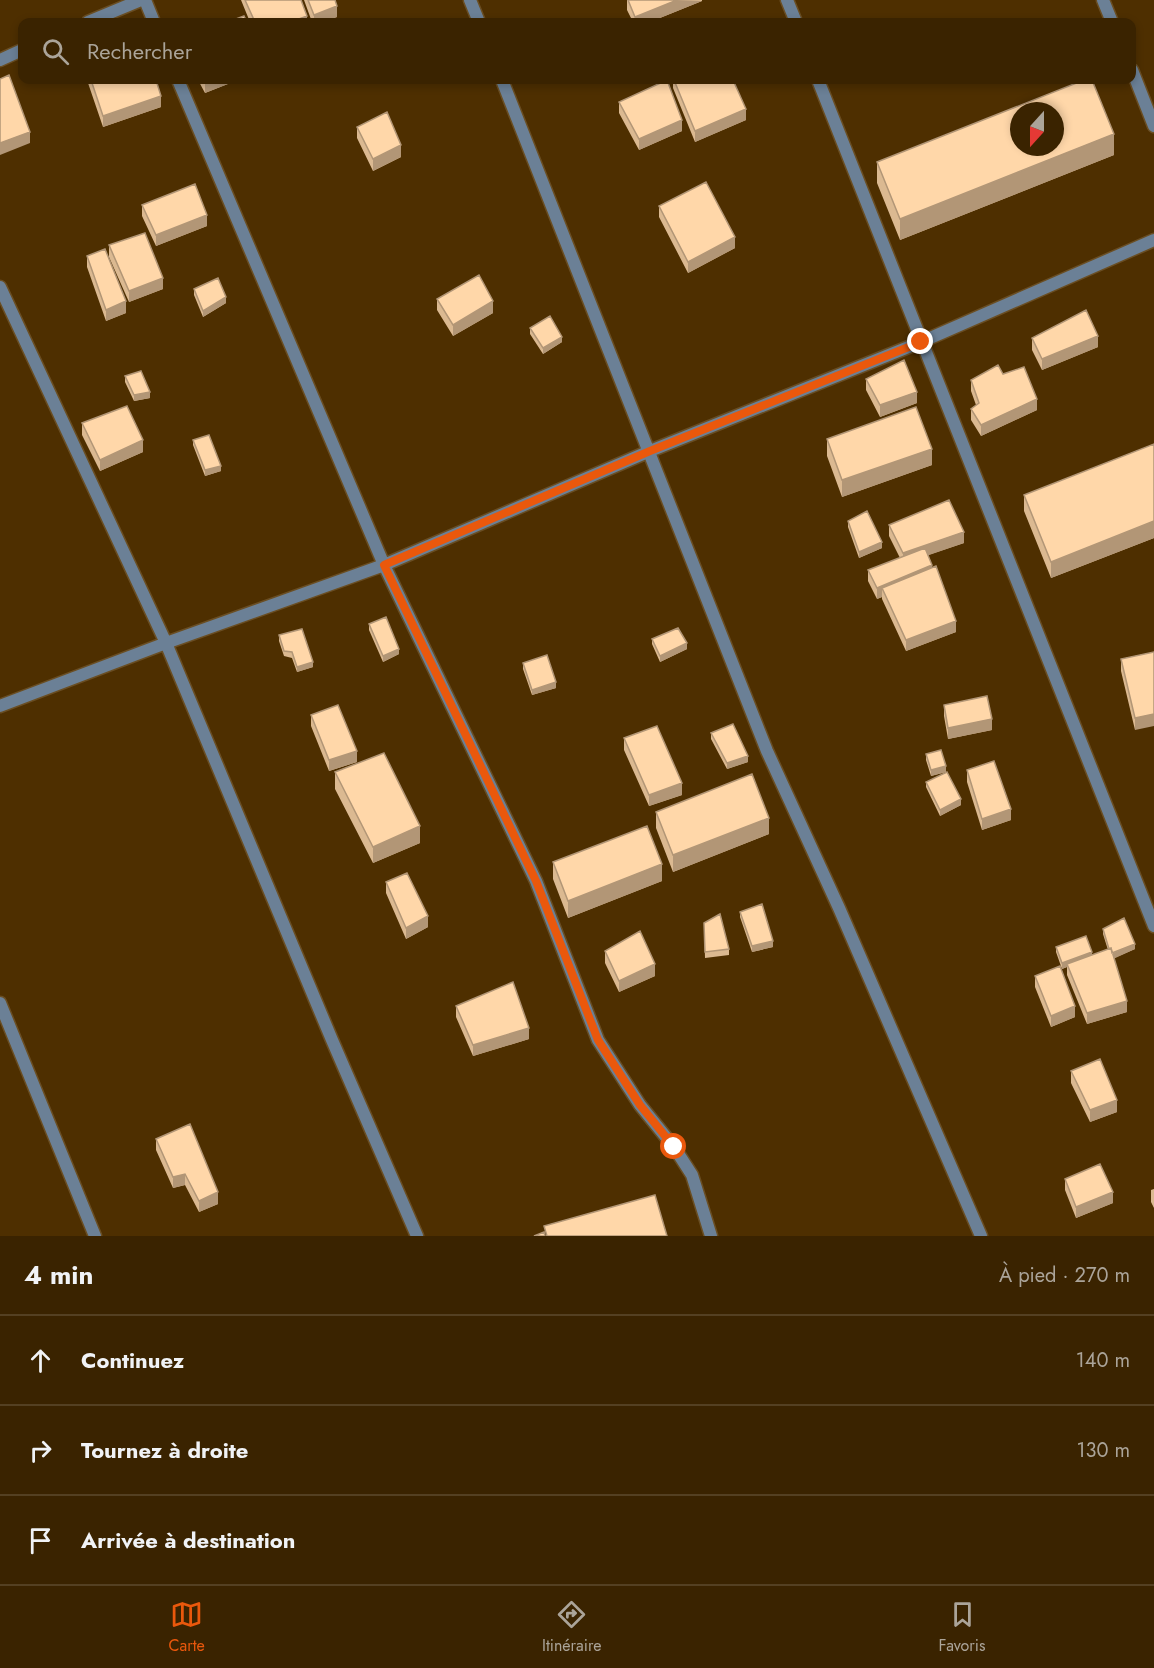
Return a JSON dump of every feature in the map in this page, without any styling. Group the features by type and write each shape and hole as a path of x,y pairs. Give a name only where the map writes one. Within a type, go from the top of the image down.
{"street":[{"path":"98,18 143,0 152,18"},
{"path":"470,0 477,18"},
{"path":"787,0 794,18"},
{"path":"1103,0 1110,18"},
{"path":"0,60 18,52"},
{"path":"1136,82 1154,126"},
{"path":"180,84 384,565 536,881 598,1040 640,1105 674,1147 692,1175 711,1236"},
{"path":"504,84 767,751 839,908 981,1236"},
{"path":"820,84 1154,926"},
{"path":"0,706 166,643 384,565 650,451 921,342 1154,240"},
{"path":"0,286 166,643 332,1040 417,1236"},
{"path":"0,1003 95,1236"}],"building":[{"path":"245,0 301,0 307,16 302,18 253,18"},
{"path":"308,0 335,0 337,6 314,15"},
{"path":"628,0 677,0 635,17"},
{"path":"9,75 30,132 0,143 0,79"},
{"path":"92,84 157,84 161,96 103,116"},
{"path":"658,84 668,84 682,120 639,139 619,102"},
{"path":"676,84 735,84 746,109 695,131"},
{"path":"1074,84 1094,84 1114,134 1064,154 1064,102 1028,102"},
{"path":"1010,109 1010,156 1059,156 900,219 877,162"},
{"path":"387,112 401,145 373,159 357,127"},
{"path":"706,182 735,237 688,262 659,206"},
{"path":"195,184 207,215 156,235 142,205"},
{"path":"145,233 163,278 129,291 109,245"},
{"path":"105,249 126,301 106,310 87,256"},
{"path":"479,275 493,301 453,325 437,299"},
{"path":"218,278 226,297 203,311 194,289"},
{"path":"1086,310 1098,336 1042,359 1032,338"},
{"path":"550,316 562,337 543,348 530,328"},
{"path":"904,360 917,392 880,405 866,379"},
{"path":"998,365 1003,374 1024,367 1037,399 981,425 971,409 979,403 971,380"},
{"path":"141,371 150,392 134,395 125,376"},
{"path":"127,406 143,440 100,460 82,423"},
{"path":"916,407 932,449 842,480 827,439"},
{"path":"209,435 221,466 205,470 193,440"},
{"path":"1154,444 1154,521 1051,562 1024,495"},
{"path":"949,500 964,532 903,553 889,525"},
{"path":"867,511 882,542 859,552 848,521"},
{"path":"925,548 932,565 877,588 868,570"},
{"path":"936,566 956,621 906,640 882,588"},
{"path":"386,617 399,649 383,656 369,624"},
{"path":"678,628 687,643 660,656 652,639"},
{"path":"302,629 313,662 297,667 292,652 284,651 279,635"},
{"path":"1154,652 1154,714 1135,718 1121,659"},
{"path":"547,655 556,682 532,690 523,663"},
{"path":"987,696 992,719 948,728 944,705"},
{"path":"338,705 357,751 329,760 311,715"},
{"path":"733,724 748,756 727,763 711,733"},
{"path":"657,726 682,783 649,795 624,738"},
{"path":"941,750 946,766 931,770 926,754"},
{"path":"384,753 420,826 373,847 335,772"},
{"path":"994,761 1011,809 982,819 967,770"},
{"path":"947,772 961,799 940,810 926,782"},
{"path":"752,774 769,818 673,855 656,812"},
{"path":"647,826 662,864 568,901 553,862"},
{"path":"407,873 428,916 406,928 386,882"},
{"path":"762,904 773,941 752,946 740,912"},
{"path":"720,914 729,949 705,952 704,923"},
{"path":"1124,918 1135,944 1112,953 1103,929"},
{"path":"640,931 655,964 619,981 605,951"},
{"path":"1086,936 1092,952 1062,963 1056,947"},
{"path":"1111,948 1127,1001 1087,1013 1067,964"},
{"path":"1060,966 1075,1006 1051,1016 1035,976"},
{"path":"513,982 529,1028 473,1045 456,1006"},
{"path":"1100,1059 1117,1100 1090,1110 1071,1071"},
{"path":"190,1124 218,1192 199,1201 185,1174 173,1177 156,1139"},
{"path":"1100,1164 1113,1192 1076,1207 1065,1179"},
{"path":"655,1195 667,1236 547,1236 544,1226"}],"route":[{"path":"674,1147 640,1105 598,1040 536,881 384,565 650,451 921,342"}]}
